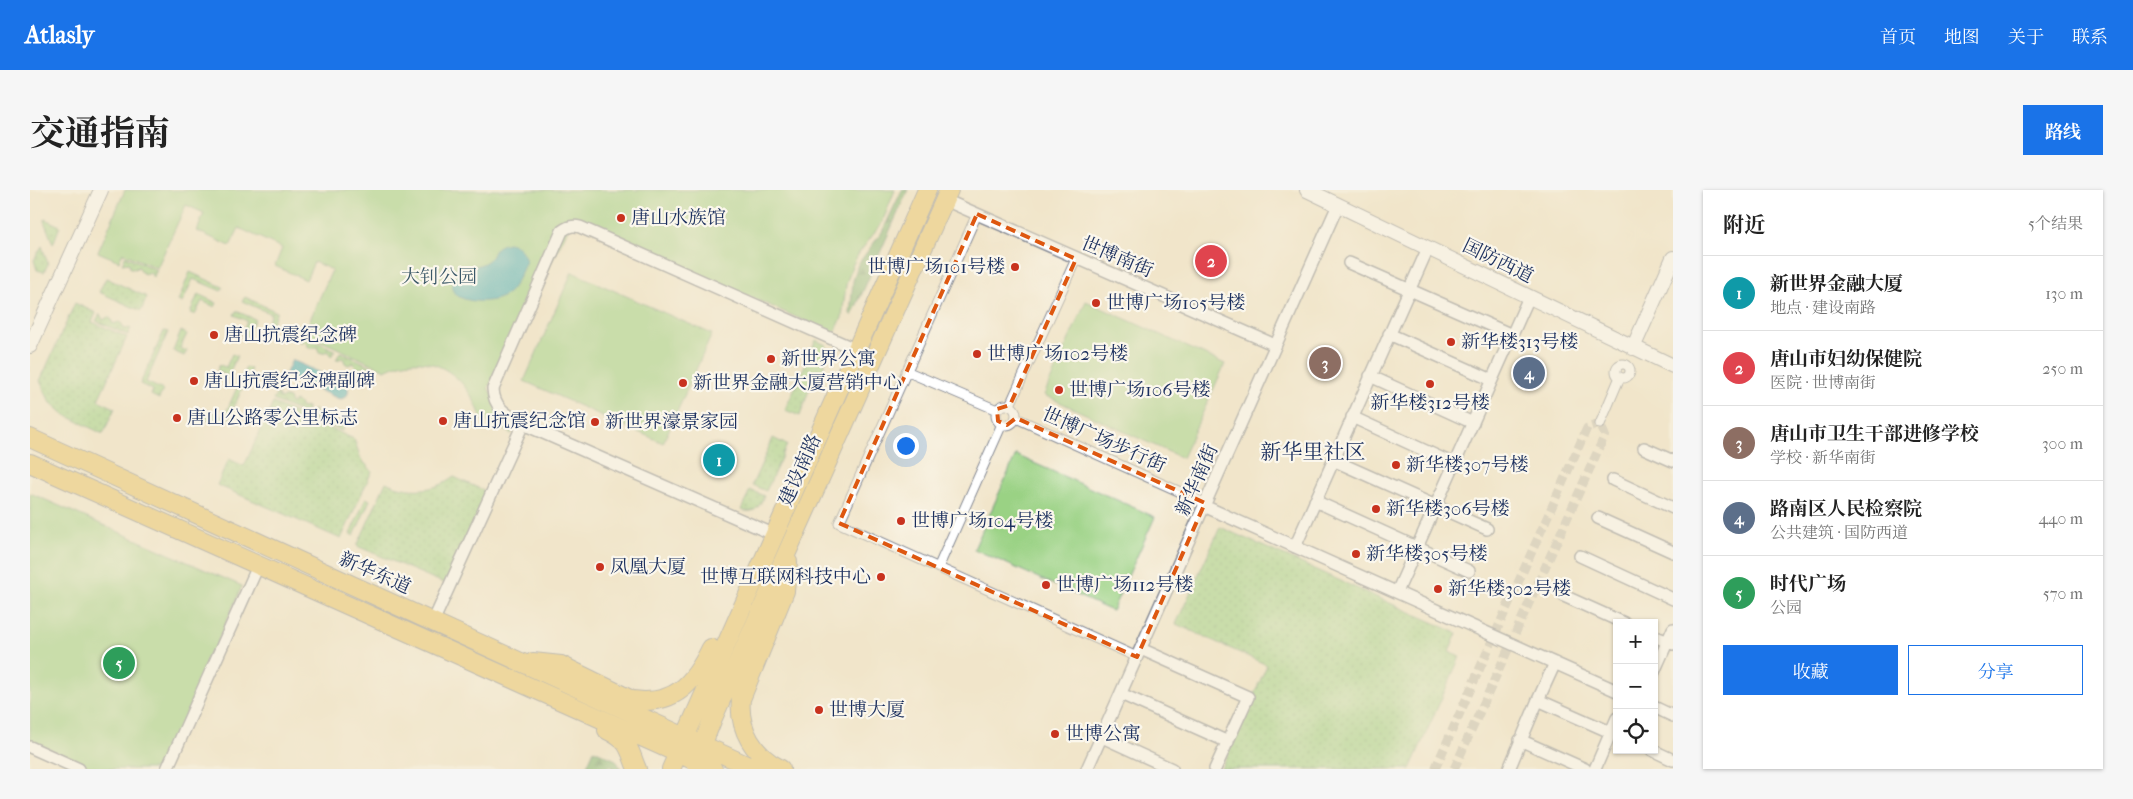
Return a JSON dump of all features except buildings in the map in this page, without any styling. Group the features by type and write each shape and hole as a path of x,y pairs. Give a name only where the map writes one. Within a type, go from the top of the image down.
{"main road":[{"name":"建设南路","path":"671,769 926,190"},
{"name":"建设南路","path":"697,758 790,544 947,195"},
{"name":"新华东道","path":"30,438 685,736 697,758"},
{"path":"30,463 678,752 697,758 755,769"},
{"path":"516,660 561,665 632,700 658,700 678,693 691,682 701,668 766,531 785,510"},
{"path":"782,769 763,757 755,748 745,734 740,712 741,699 785,591 790,544"},
{"path":"536,689 557,707 624,740 631,748 637,769"},
{"path":"697,758 713,769"}],"street":[{"path":"30,346 101,190"},
{"name":"国防西道","path":"1307,190 1529,297 1629,357 1673,366"},
{"name":"世博南街","path":"947,195 977,214 1275,345"},
{"name":"新华南街","path":"1088,769 1338,205"},
{"path":"977,214 839,523 938,568 1248,697 1215,769"},
{"path":"766,531 523,424 498,407 493,389 562,231 573,226 857,350"},
{"path":"1295,547 1428,248"},
{"path":"1600,424 1620,377 1617,374 1616,368 1629,357 1673,258"},
{"path":"1010,406 1076,259"},
{"path":"1349,263 1512,336"},
{"path":"1396,592 1529,297"},
{"path":"1389,334 1492,380"},
{"path":"906,372 997,410"},
{"path":"1370,376 1473,422"},
{"path":"1001,406 1010,406 1016,412 1016,418 1010,424 1002,424 997,420 997,410 1001,406"},
{"path":"1352,417 1454,464"},
{"name":"世博广场步行街","path":"1016,418 1205,504"},
{"path":"433,622 523,424"},
{"path":"938,568 1002,424"},
{"path":"1644,448 1673,461"},
{"path":"1333,460 1487,529"},
{"path":"1613,480 1673,508"},
{"path":"1315,501 1469,571"},
{"path":"1205,504 1295,547 1613,689"},
{"path":"1598,518 1673,552"},
{"path":"1580,556 1673,599"},
{"path":"167,769 258,566"},
{"path":"1564,596 1615,619"},
{"path":"1658,665 1670,643 1673,629"},
{"path":"1658,638 1670,643"},
{"path":"1508,769 1555,663"},
{"path":"1121,694 1228,742"},
{"path":"1538,700 1613,733"},
{"path":"1658,709 1673,716"},
{"path":"1595,769 1613,735"},
{"path":"1102,737 1172,769"},
{"path":"1520,740 1585,769"},
{"path":"30,747 79,769"},
{"path":"1658,753 1673,760"}],"highlighted area":[{"path":"977,214 1076,259 1010,405 997,409 998,421 1007,425 1016,418 1205,503 1137,657 839,523"}],"green space":[{"name":"大钊公园","path":"125,190 895,190 882,223 859,253 852,266 846,285 842,318 834,334 579,221 572,221 488,388 513,427 512,434 482,420 476,404 467,390 457,378 445,370 432,364 417,362 402,364 385,370 304,333 332,270 314,262 306,280 275,266 282,248 239,228 230,246 197,231 204,213 186,205 157,268 123,253 119,261 98,252"},
{"path":"902,190 908,190 852,316 850,314 853,281 858,264 882,232"},
{"path":"45,219 60,226 53,244 44,221"},
{"path":"42,246 48,264 44,272 37,270 34,260"},
{"path":"125,256 157,270 153,278 150,272 144,274 139,267 134,269 130,268 129,263 122,264"},
{"path":"190,272 223,287 221,291 193,279 182,303 178,301"},
{"path":"572,272 712,334 663,443 524,381"},
{"path":"106,278 147,297 141,311 99,292"},
{"path":"198,294 217,303 215,307 202,301 195,315 190,313"},
{"path":"245,297 277,312 264,340 261,338 271,314 242,301"},
{"path":"1086,301 1225,364 1182,458 1044,395"},
{"path":"75,303 96,313 92,322 127,337 98,400 115,408 103,434 65,415 50,402 40,381"},
{"path":"236,311 255,319 246,338 241,336 247,321 234,315"},
{"path":"100,314 103,320 108,317 113,324 119,322 124,329 131,328 128,335 96,321"},
{"path":"164,331 168,332 146,382 163,390 159,399 151,395 153,390 140,384"},
{"path":"181,331 187,334 180,348 187,351 184,356 173,351"},
{"path":"303,336 335,350 331,357 328,351 322,353 319,352 317,347 308,347 307,342 300,343"},
{"path":"816,340 826,345 827,350 823,372 810,387 800,416 785,410"},
{"path":"340,352 371,366 368,373 364,367 356,368 354,363 348,365 343,358 336,360"},
{"path":"232,354 237,356 228,376 217,371 219,365 226,367"},
{"path":"246,367 251,369 227,423 215,418 212,423 203,419 207,410 224,417"},
{"path":"277,393 280,399 289,398 291,403 296,401 299,403 301,408 308,407 305,414 273,400"},
{"path":"273,403 354,439 361,459 372,471 341,539 217,485 229,459 244,466"},
{"path":"314,409 317,415 325,414 328,420 336,419 338,425 345,423 342,431 310,417"},
{"path":"773,438 787,445 766,491 752,485"},
{"path":"1016,455 1155,517 1112,611 974,549"},
{"path":"454,477 487,492 446,584 357,546 386,482 403,488 421,489 438,486"},
{"path":"750,490 764,496 760,504 753,511 741,510"},
{"path":"30,493 242,586 162,769 93,769 30,740"},
{"path":"366,498 370,500 354,536 350,534"},
{"path":"1220,527 1457,633 1449,652 1460,657 1410,769 1221,769 1267,665 1176,624"},
{"path":"594,750 616,760 621,769 612,769 611,766 602,769 586,768"}],"water":[{"path":"508,243 520,249 526,261 516,283 507,294 489,301 478,301 467,300 458,296 453,291 452,283 458,274 486,262 498,247"},
{"path":"292,360 346,384 348,394 345,398 339,399 285,375"}],"tunnel":[{"path":"1435,769 1587,428 1600,424 1605,435 1454,769"}],"place":[{"name":"唐山水族馆","path":"621,218"},
{"name":"唐山市妇幼保健院","path":"1211,261"},
{"name":"世博广场101号楼","path":"1015,267"},
{"name":"世博广场105号楼","path":"1096,303"},
{"name":"唐山抗震纪念碑","path":"214,335"},
{"name":"新华楼313号楼","path":"1451,342"},
{"name":"世博广场102号楼","path":"977,354"},
{"name":"新世界公寓","path":"771,359"},
{"name":"唐山市卫生干部进修学校","path":"1325,363"},
{"name":"路南区人民检察院","path":"1529,373"},
{"name":"唐山抗震纪念碑副碑","path":"194,381"},
{"name":"新世界金融大厦营销中心","path":"683,383"},
{"name":"新华楼312号楼","path":"1430,384"},
{"name":"世博广场106号楼","path":"1059,390"},
{"name":"唐山公路零公里标志","path":"177,418"},
{"name":"唐山抗震纪念馆","path":"443,421"},
{"name":"新世界濠景家园","path":"595,422"},
{"name":"新世界金融大厦","path":"719,460"},
{"name":"新华楼307号楼","path":"1396,465"},
{"name":"新华楼306号楼","path":"1376,509"},
{"name":"世博广场104号楼","path":"901,521"},
{"name":"新华楼305号楼","path":"1356,554"},
{"name":"凤凰大厦","path":"600,567"},
{"name":"世博互联网科技中心","path":"881,577"},
{"name":"世博广场112号楼","path":"1046,585"},
{"name":"新华楼302号楼","path":"1438,589"},
{"name":"时代广场","path":"119,663"},
{"name":"世博大厦","path":"819,710"},
{"name":"世博公寓","path":"1055,734"}],"district":[{"name":"新华里社区","path":"1313,452"}]}
